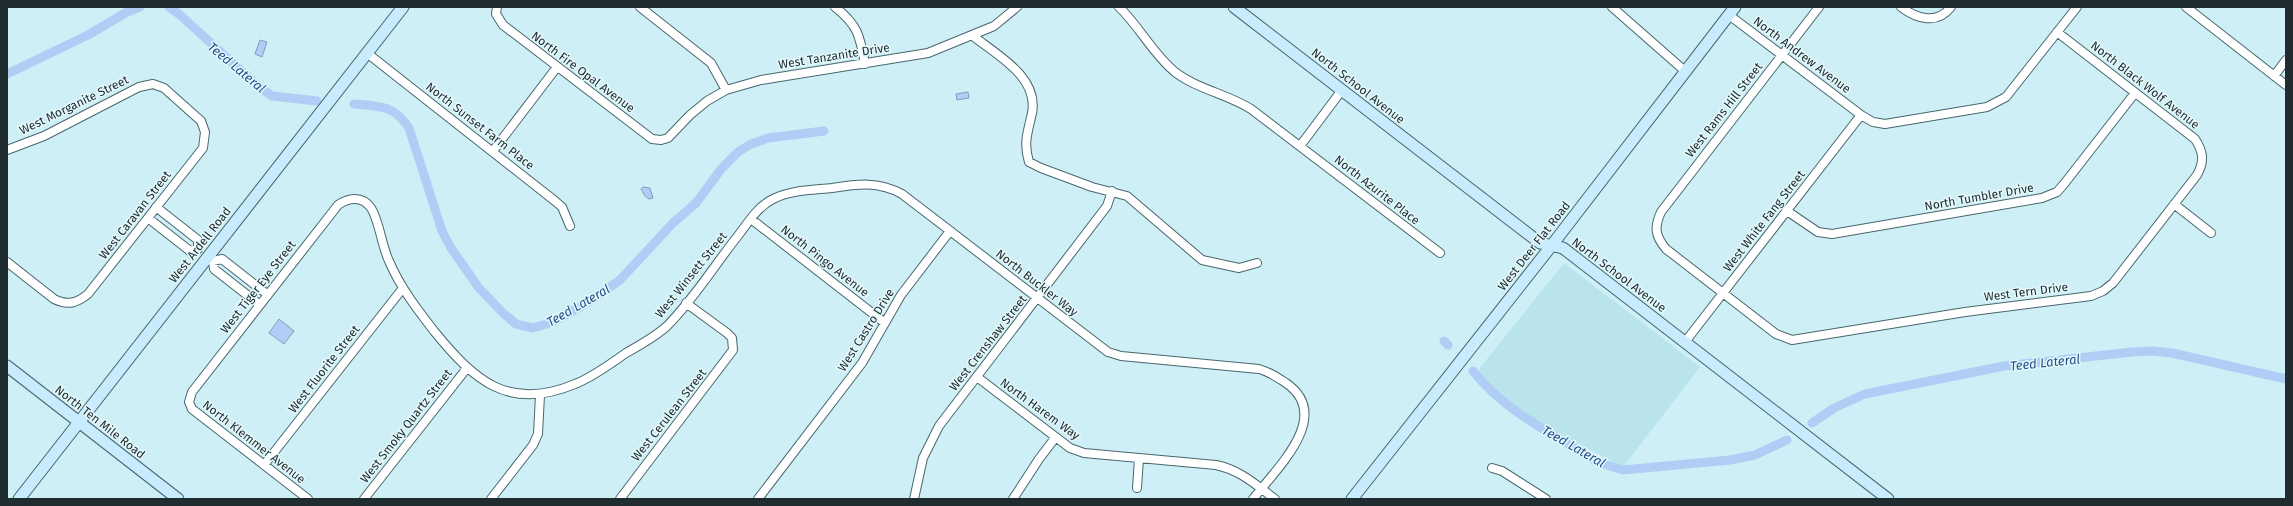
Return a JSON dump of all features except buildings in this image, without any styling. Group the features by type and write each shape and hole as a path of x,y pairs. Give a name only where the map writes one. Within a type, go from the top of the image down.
{"street":[{"name":"West Ardell Road","path":"19,499 78,422 210,259 402,7"},
{"path":"640,7 711,63 726,90"},
{"path":"835,7 855,24 860,34 865,64"},
{"name":"West Tanzanite Drive","path":"661,140 668,138 690,115 707,101 726,90 761,80 928,53 973,36 994,26 1016,7"},
{"name":"North Azurite Place","path":"1119,7 1156,55 1175,72 1196,84 1235,99 1251,108 1440,253"},
{"name":"North School Avenue","path":"1234,7 1540,243 1563,248 1888,499"},
{"path":"1612,7 1686,72"},
{"name":"West Rams Hill Street","path":"1723,293 1666,249 1658,240 1655,231 1656,221 1661,212 1819,7"},
{"path":"1902,7 1919,18 1928,19 1940,16 1951,7"},
{"name":"North Andrew Avenue","path":"1732,11 1783,54 1861,115 1873,122 1885,124 1987,107 1998,103 2006,97 2077,7"},
{"path":"2190,8 2286,85"},
{"name":"North Fire Opal Avenue","path":"496,11 502,25 652,139 661,140"},
{"name":"West Deer Flat Road","path":"1352,499 1552,245 1732,11"},
{"name":"North Black Wolf Avenue","path":"2057,32 2195,139 2202,150 2202,165"},
{"path":"973,36 1020,73 1027,83 1032,96 1033,109 1025,148 1029,162 1092,187 1127,196 1135,201 1202,260 1239,268 1257,263"},
{"name":"North Sunset Farm Place","path":"366,53 555,201 562,207 570,226"},
{"path":"2274,76 2286,60"},
{"path":"493,151 557,67"},
{"name":"West Morganite Street","path":"7,150 44,136 139,87 153,84 164,88 201,121 205,132"},
{"path":"1300,146 1342,90"},
{"name":"North Tumbler Drive","path":"1787,211 1818,232 1832,234 2042,198 2057,192 2135,93"},
{"name":"West White Fang Street","path":"1685,342 1861,115"},
{"name":"West Caravan Street","path":"7,262 54,300 72,304 88,294 204,148 205,132"},
{"name":"West Tern Drive","path":"1723,293 1776,334 1792,340 1965,312 2092,296 2103,291 2113,283 2202,165"},
{"name":"North Buckler Way","path":"751,219 766,203 784,194 871,183 891,188 902,194 1098,345 1120,356 1270,372 1292,387 1299,395 1305,408 1306,419 1304,429 1298,441 1261,488"},
{"name":"West Crenshaw Street","path":"914,499 920,469 931,441 977,377 1038,299 1107,206 1112,191"},
{"name":"West Winsett Street","path":"356,198 371,207 388,261 412,303 467,368 497,388 523,394 540,395 563,389 585,380 661,331 686,303 751,219"},
{"name":"West Tiger Eye Street","path":"189,402 192,392 338,205 348,199 356,198"},
{"path":"2174,204 2211,233"},
{"path":"156,208 198,240 198,249"},
{"path":"148,218 190,251 198,249"},
{"name":"North Pingo Avenue","path":"751,219 885,323"},
{"name":"West Castro Drive","path":"758,499 862,363 901,295 950,231"},
{"path":"198,249 210,259 214,269 260,305"},
{"path":"210,259 222,259 268,295"},
{"name":"West Fluorite Street","path":"264,465 403,288"},
{"name":"West Cerulean Street","path":"620,499 730,356 733,344 727,333 686,303"},
{"name":"North Ten Mile Road","path":"7,366 178,499"},
{"name":"West Smoky Quartz Street","path":"364,499 467,368"},
{"name":"North Harem Way","path":"977,377 1070,448 1084,453 1216,465 1231,468 1275,499"},
{"path":"491,499 533,445 538,434 540,395"},
{"name":"North Klemmer Avenue","path":"189,402 192,409 308,499"},
{"path":"1013,499 1039,459 1055,438"},
{"path":"1137,488 1139,458"},
{"path":"1492,468 1502,471 1546,499"},
{"path":"1253,499 1261,488"}],"shaded area":[{"path":"260,40 267,42 262,57 255,54"},
{"path":"968,92 969,98 957,100 956,94"},
{"path":"643,187 650,188 653,198 649,199 645,196 641,189"},
{"path":"1564,263 1700,367 1623,467 1536,421 1489,389 1479,369"},
{"path":"279,319 294,331 284,344 269,333"}],"waterway":[{"name":"Teed Lateral","path":"7,74 88,35 127,12 140,7"},
{"name":"Teed Lateral","path":"169,7 179,14 259,87 272,96 317,101"},
{"name":"Teed Lateral","path":"354,104 385,108 392,111 403,120 409,128 442,231 451,248 479,288 503,313 516,324 533,328 553,322 587,303 620,280 673,223 696,203 722,168 738,152 751,144 768,138 824,131"},
{"name":"Teed Lateral","path":"1444,341 1448,345"},
{"name":"Teed Lateral","path":"1812,423 1834,408 1865,394 2004,366 2132,352 2153,351 2172,353 2286,379"},
{"name":"Teed Lateral","path":"1473,371 1500,399 1531,421 1597,462 1623,470 1730,460 1755,455 1787,440"}]}
